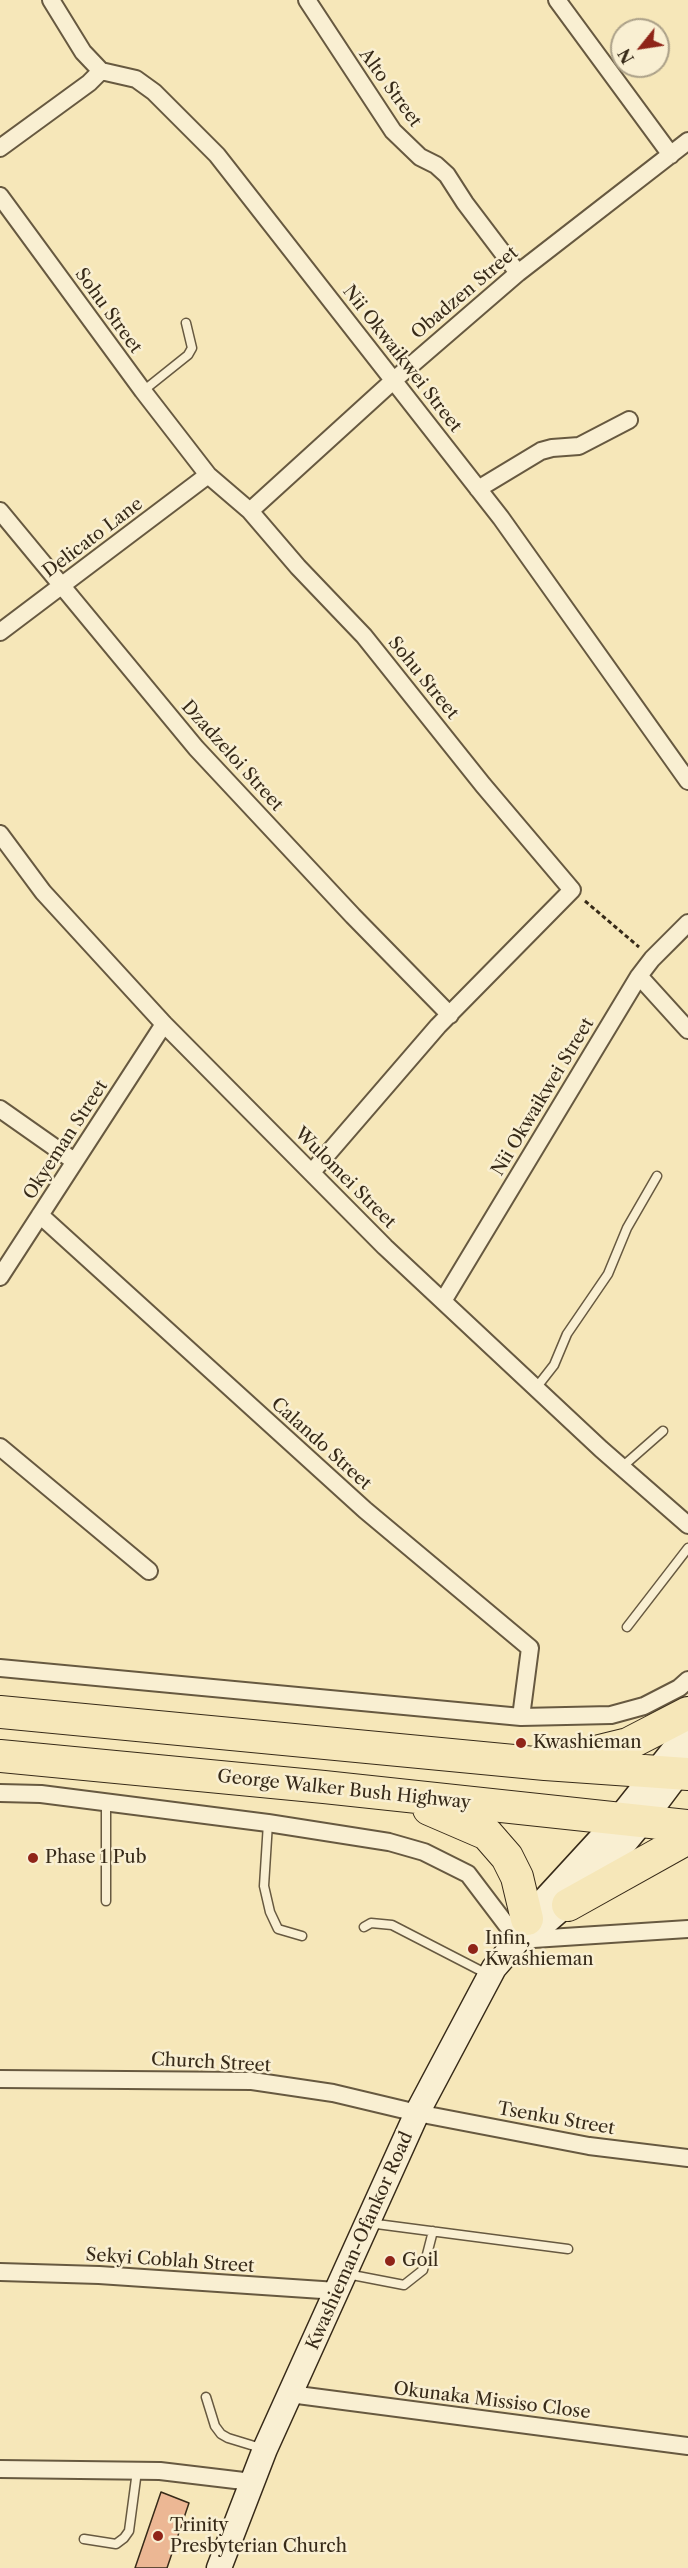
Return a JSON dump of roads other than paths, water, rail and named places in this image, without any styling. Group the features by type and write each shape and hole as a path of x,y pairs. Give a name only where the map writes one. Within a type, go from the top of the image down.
{"highway":[{"path":"0,1712 545,1764 678,1770"},
{"path":"545,1764 628,1744 688,1713"},
{"name":"George Walker Bush Highway","path":"0,1756 395,1795 630,1822 688,1826"},
{"path":"395,1795 487,1834 507,1857 517,1877 524,1929"},
{"path":"568,1905 688,1838"}],"main road":[{"name":"Kwashieman-Ofankor Road","path":"219,2568 264,2449 417,2113 490,1976 524,1929 678,1770 688,1732"},
{"name":"Kwashieman-Ofankor Road","path":"524,1929 538,1928 568,1905 595,1879 630,1822"}],"street":[{"path":"0,148 89,83 101,71 83,52 51,0"},
{"name":"Alto Street","path":"307,0 393,131 420,157 436,165 447,175 465,203 518,273"},
{"path":"556,0 671,155"},
{"name":"Nii Okwaikwei Street","path":"101,71 136,79 154,92 217,155 478,489 688,781"},
{"name":"Obadzen Street","path":"250,511 394,380 518,273 688,141"},
{"name":"Sohu Street","path":"0,196 143,391 208,475 250,511 298,567 363,636 483,785 572,890 450,1015"},
{"path":"478,489 541,451 579,446 629,420"},
{"name":"Delicato Lane","path":"0,632 208,475"},
{"name":"Dzadzeloi Street","path":"0,511 196,748 450,1015"},
{"name":"Wulomei Street","path":"0,834 43,892 164,1024 385,1247 622,1467 688,1525"},
{"name":"Nii Okwaikwei Street","path":"443,1301 639,976 688,922"},
{"path":"639,976 688,1030"},
{"path":"312,1172 450,1015"},
{"name":"Okyeman Street","path":"0,1277 164,1024"},
{"path":"0,1109 74,1161"},
{"name":"Calando Street","path":"40,1215 365,1510 530,1648 521,1717"},
{"path":"0,1447 149,1571"},
{"path":"0,1668 521,1717 611,1715 644,1706 679,1688 688,1680"},
{"path":"0,1793 41,1794 268,1823 389,1842 424,1852 468,1874 524,1929 688,1929"},
{"name":"Church Street","path":"0,2079 252,2081 333,2093 417,2113"},
{"name":"Tsenku Street","path":"417,2113 589,2146 688,2158"},
{"name":"Sekyi Coblah Street","path":"0,2272 341,2282"},
{"name":"Okunaka Missiso Close","path":"291,2394 688,2446"},
{"path":"0,2469 137,2471 252,2482"}],"lane":[{"path":"143,391 188,355 192,348 186,323"},
{"path":"536,1388 554,1365 567,1334 608,1274 627,1227 657,1176"},
{"path":"622,1467 663,1431"},
{"path":"627,1628 688,1548"},
{"path":"106,1803 106,1901"},
{"path":"268,1823 264,1886 270,1912 278,1929 302,1936"},
{"path":"364,1927 372,1923 392,1925 490,1976"},
{"path":"368,2223 568,2249"},
{"path":"341,2282 404,2285 423,2270 433,2231"},
{"path":"206,2397 215,2426 221,2434 264,2449"},
{"path":"84,2539 116,2544 124,2538 129,2531 137,2471"}],"place":[{"name":"Kwashieman","path":"521,1743"},
{"name":"Phase 1 Pub","path":"33,1858"},
{"name":"Infin, Kwashieman","path":"473,1949"},
{"name":"Goil","path":"390,2261"},
{"name":"Trinity Presbyterian Church","path":"158,2536"}]}
